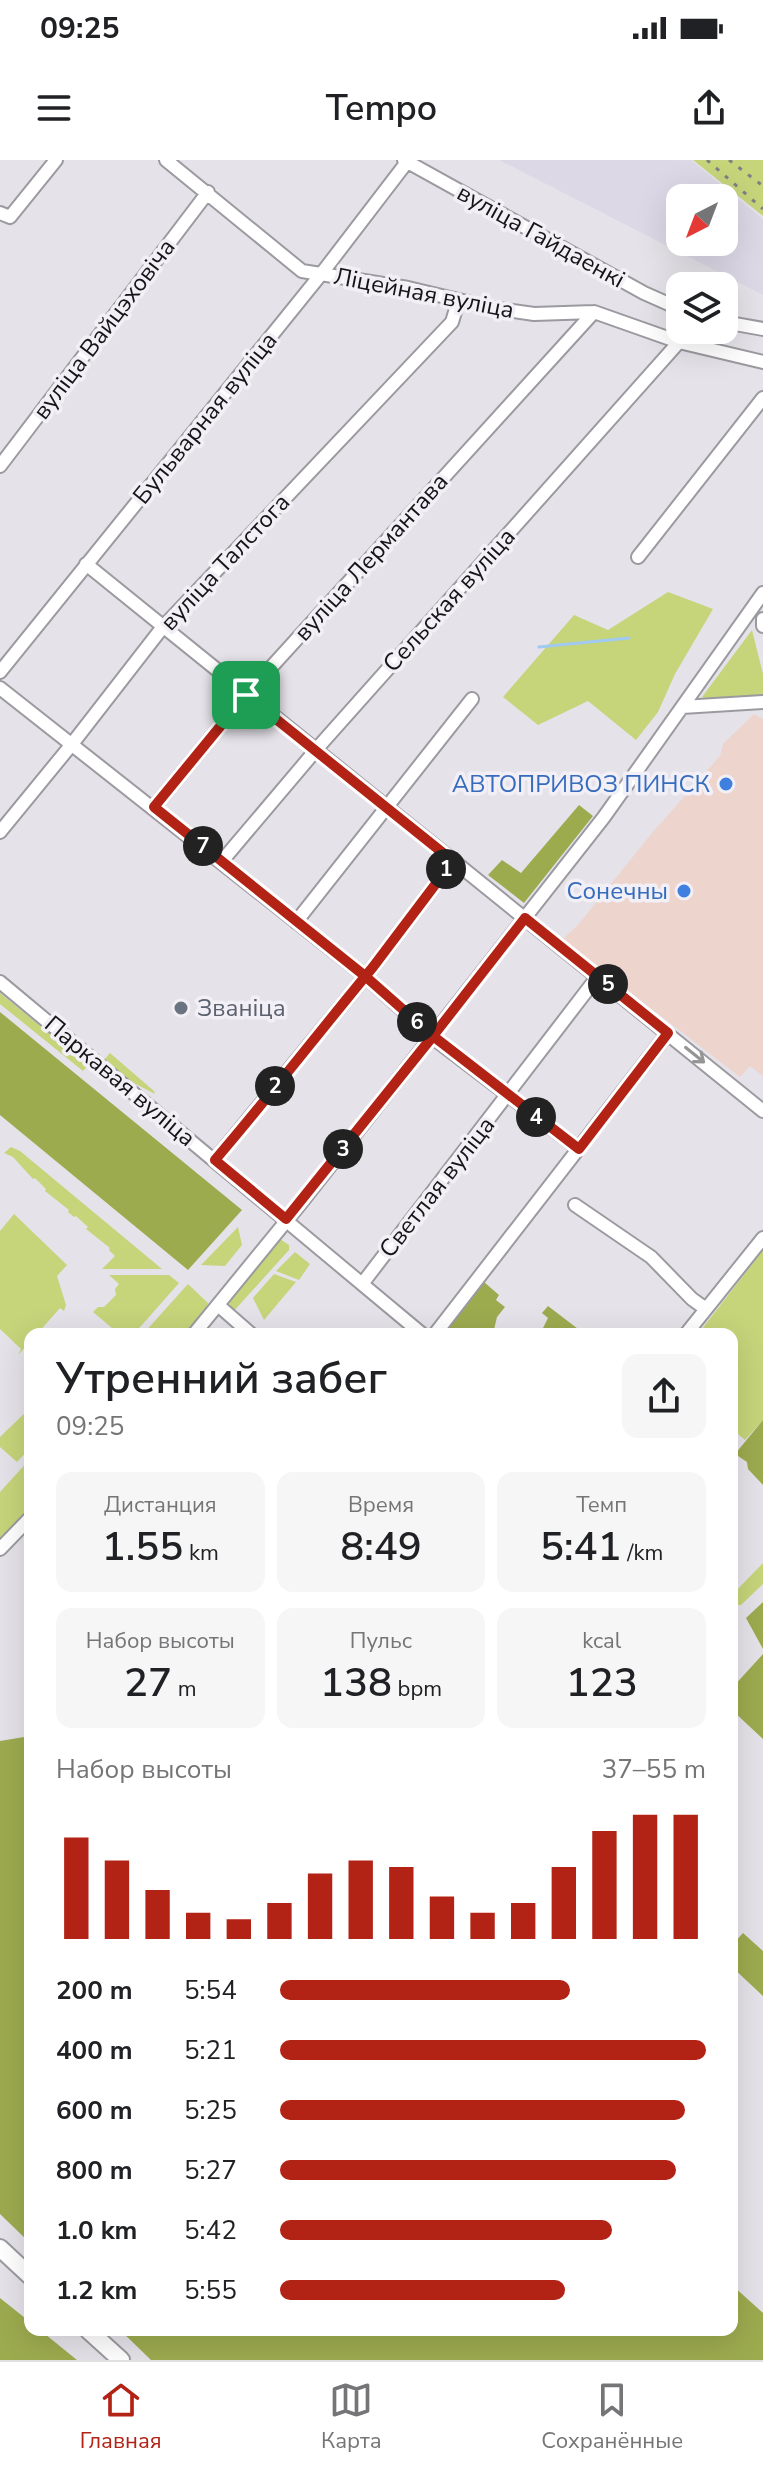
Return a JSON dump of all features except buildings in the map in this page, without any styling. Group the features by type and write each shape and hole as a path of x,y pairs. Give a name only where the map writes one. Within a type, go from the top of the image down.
{"main road":[{"path":"0,2248 24,2270"},
{"path":"95,2336 121,2360"}],"street":[{"path":"0,213 10,217 56,160"},
{"name":"Ліцейная вуліца","path":"166,160 302,271 408,288 458,302 534,314 594,312 666,337"},
{"name":"Бульварная вуліца","path":"0,672 322,273 406,161"},
{"name":"вуліца Гайдаенкі","path":"406,161 666,303"},
{"name":"вуліца Вайцэховіча","path":"0,466 208,192"},
{"name":"вуліца Талстога","path":"0,832 162,628 452,322 458,302"},
{"name":"вуліца Лермантава","path":"154,807 246,695 594,312"},
{"path":"738,325 763,329"},
{"name":"Сельская вуліца","path":"222,861 677,344"},
{"name":"Ліцейная вуліца","path":"687,344 763,362"},
{"path":"638,557 763,398"},
{"path":"86,564 763,1111"},
{"path":"199,1328 604,817 763,593"},
{"path":"763,619 763,626"},
{"path":"0,688 222,861 365,976 433,1036 579,1149"},
{"path":"296,922 472,699"},
{"path":"682,707 763,702"},
{"path":"215,1160 365,976 453,861"},
{"name":"Светлая вуліца","path":"362,1284 598,976"},
{"name":"Паркавая вуліца","path":"0,982 415,1328"},
{"path":"440,1328 668,1033"},
{"path":"575,1205 651,1257 706,1309"},
{"path":"691,1328 763,1238"},
{"path":"219,1306 244,1328"},
{"path":"0,1549 24,1524"}],"shaded area":[{"path":"499,160 691,160 720,184 666,184 666,245"},
{"path":"738,199 763,219 763,295 738,282 738,272 718,272 687,256 738,256"},
{"name":"Сонечны","path":"754,714 763,719 763,1076 750,1066 740,1077 562,940 720,756 723,744"}],"green space":[{"path":"693,160 763,160 763,216 738,196 738,184 723,184"},
{"path":"668,592 713,609 675,674 658,712 636,740 588,701 538,725 503,697 574,615 608,630"},
{"path":"752,630 763,674 763,697 702,697"},
{"path":"579,805 593,816 524,903 488,875 502,860 521,873"},
{"path":"0,993 88,1065 83,1071 0,1004"},
{"path":"0,1012 242,1210 188,1270 0,1115"},
{"path":"110,1053 155,1094 130,1081 104,1060"},
{"path":"11,1147 20,1151 162,1269 102,1269 115,1256 110,1248 45,1191 13,1157 4,1153"},
{"path":"14,1214 67,1265 57,1276 66,1305 64,1311 60,1308 42,1328 24,1328 24,1348 18,1355 21,1349 0,1329 0,1231"},
{"path":"238,1227 242,1245 225,1266 201,1265"},
{"path":"280,1239 289,1245 289,1250 232,1313 229,1310 230,1299"},
{"path":"763,1250 763,1420 745,1440 738,1434 738,1328 703,1328"},
{"path":"295,1252 310,1264 299,1280 276,1271"},
{"path":"274,1274 296,1282 264,1320 253,1298"},
{"path":"109,1275 169,1275 179,1283 139,1328 112,1328 93,1312 98,1307 104,1307 116,1295 115,1289 119,1284"},
{"path":"484,1282 499,1295 496,1300 505,1307 497,1317 494,1328 448,1328"},
{"path":"188,1284 208,1303 205,1313 192,1328 148,1328"},
{"path":"548,1306 577,1328 543,1328 548,1318 542,1313"},
{"path":"24,1414 24,1454 17,1462 0,1447 0,1437"},
{"path":"763,1420 763,1485 748,1469 747,1462 738,1456 738,1450"},
{"path":"24,1466 24,1515 0,1541 0,1492"},
{"path":"763,1563 763,1584 741,1605 738,1605 738,1589"},
{"path":"763,1602 763,1649 746,1618"},
{"path":"763,1654 763,1739 738,1716 738,1681"},
{"path":"24,1737 24,2237 0,2214 0,1741"},
{"path":"743,1933 763,1951 763,1996 738,1973 738,1938"},
{"path":"738,2290 763,2313 763,2360 151,2360 126,2336 738,2336"},
{"path":"0,2298 24,2317 24,2336 47,2336 77,2360 0,2360"}],"waterway":[{"path":"539,647 629,638"}],"railway":[{"path":"707,160 763,209"},
{"path":"729,160 763,186"}],"place":[{"name":"АВТОПРИВОЗ ПИНСК","path":"726,784"},
{"name":"Сонечны","path":"684,891"},
{"name":"Званіца","path":"181,1008"}],"route":[{"path":"246,695 154,807 365,976 433,1036 525,918 598,976 668,1033 579,1149 433,1036 286,1219 215,1160 365,976 373,967 453,861 246,695"}]}
